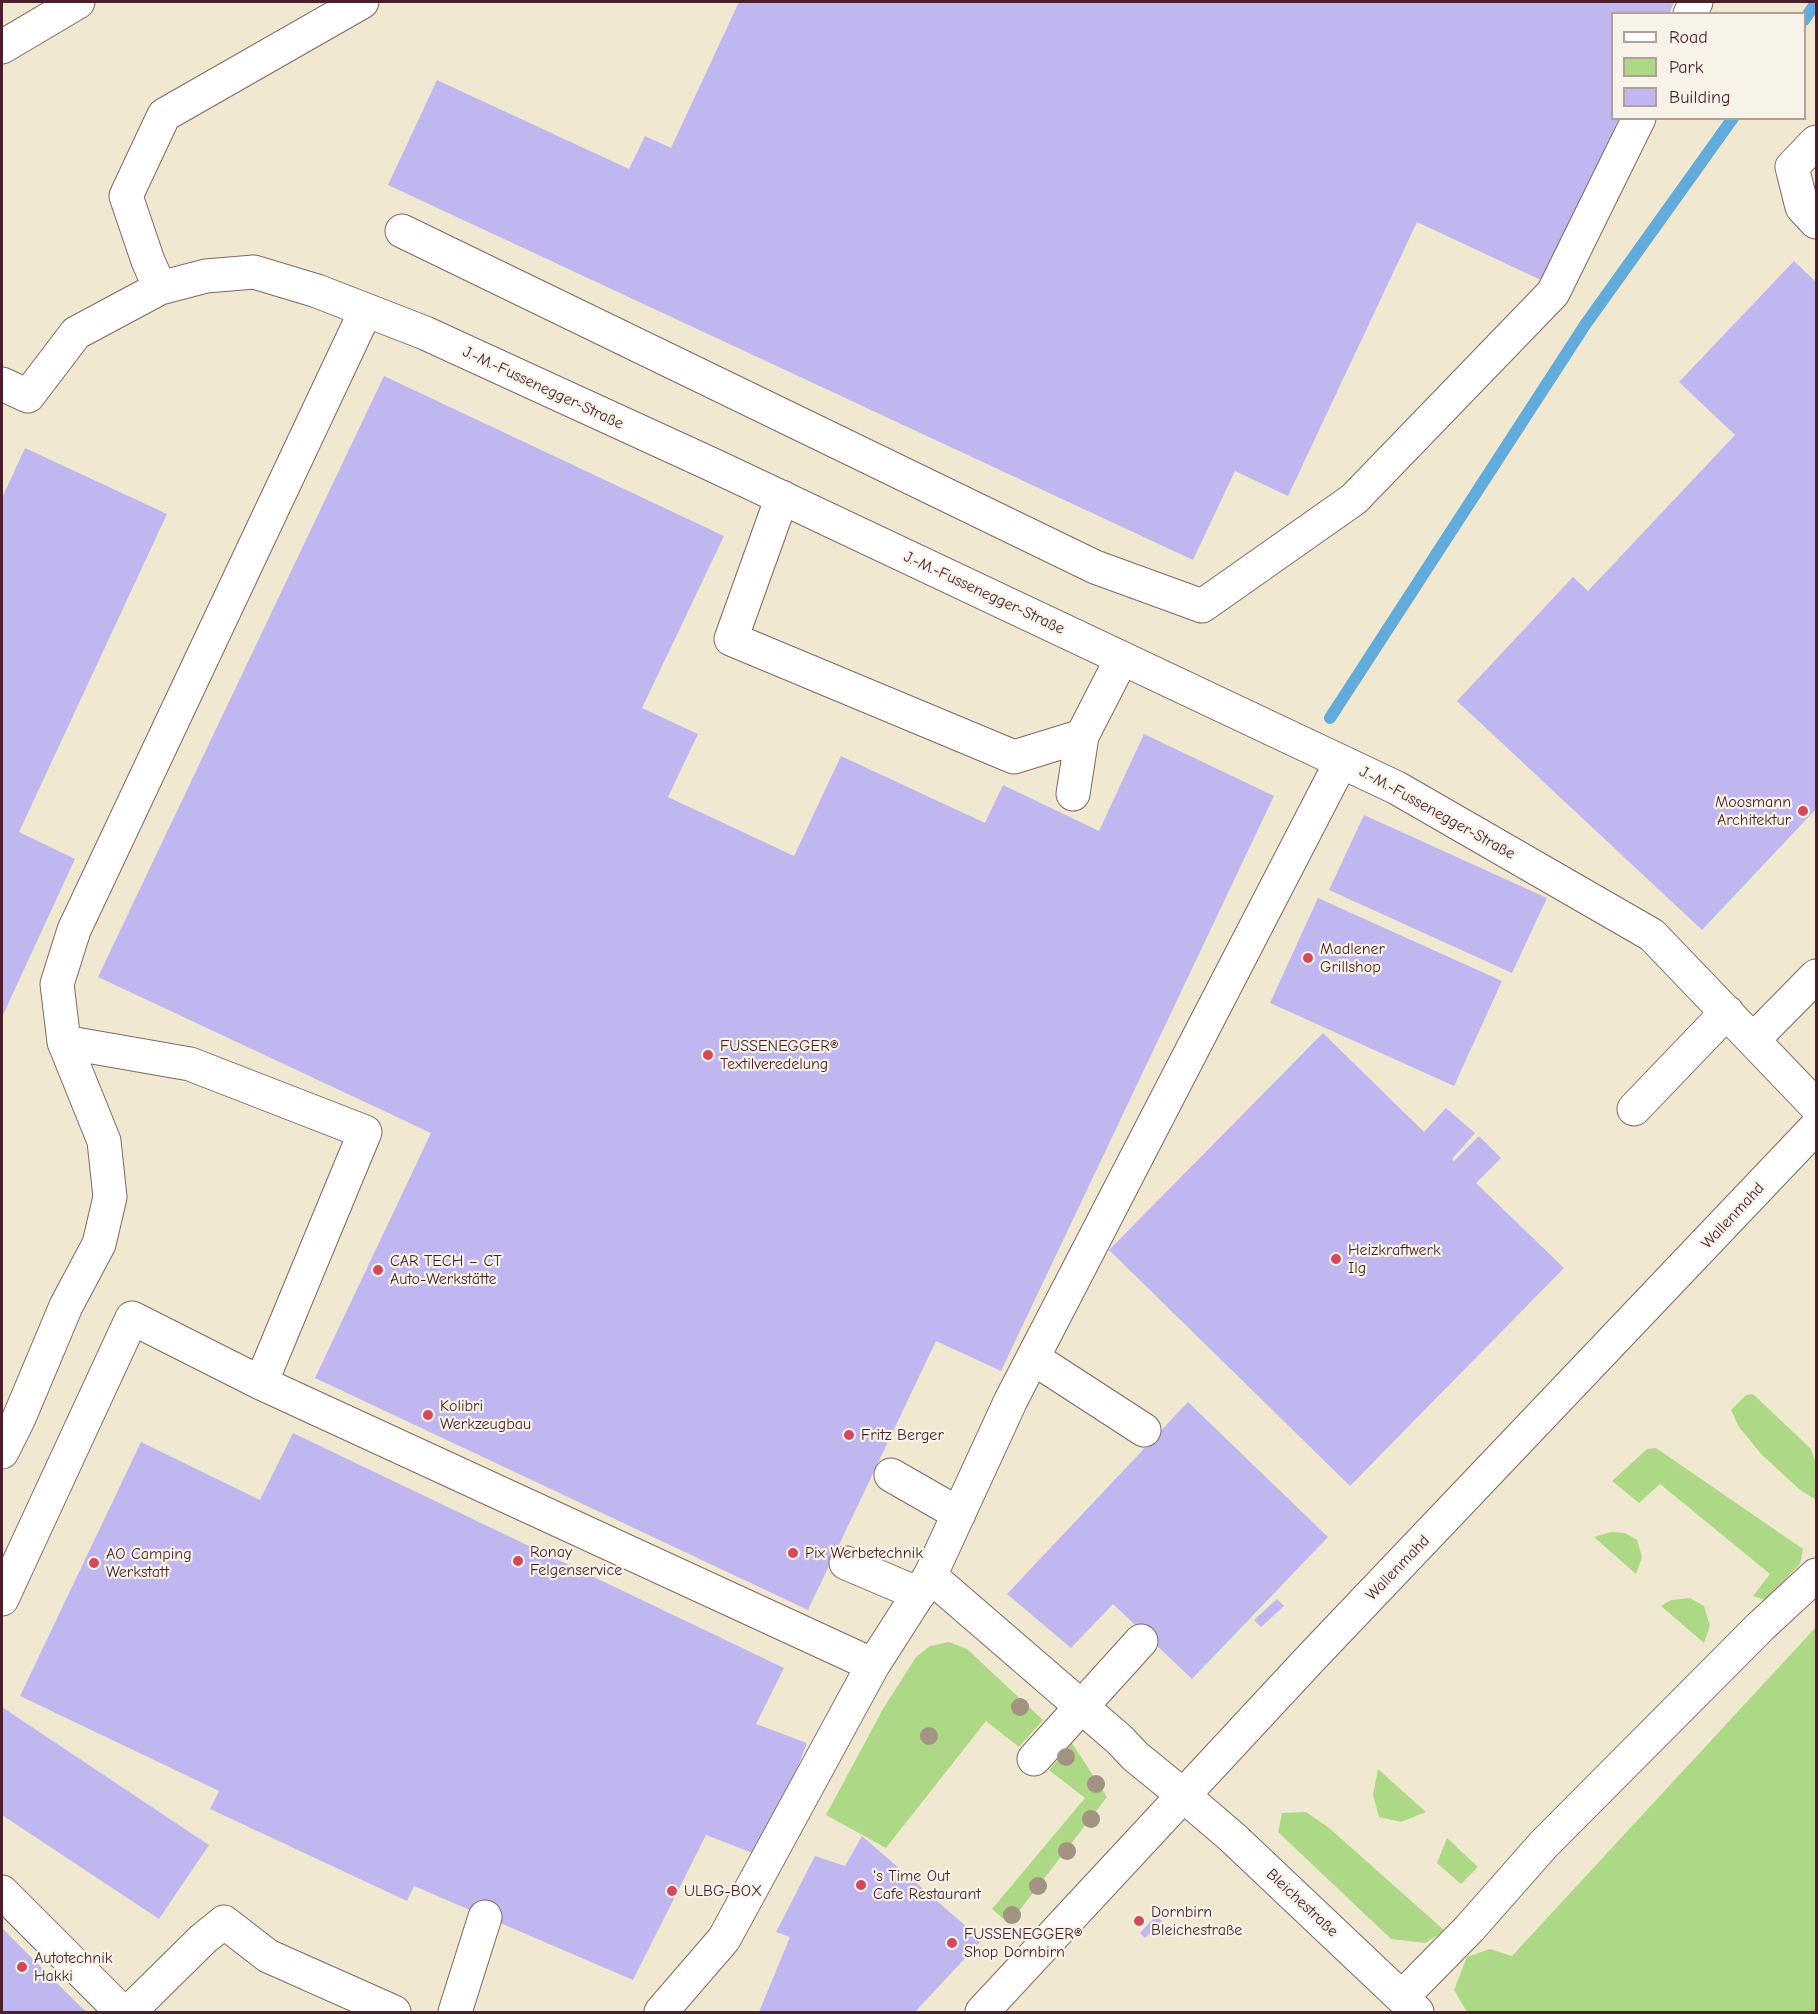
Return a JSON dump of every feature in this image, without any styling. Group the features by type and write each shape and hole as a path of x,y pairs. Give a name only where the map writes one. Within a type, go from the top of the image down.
{"street":[{"path":"2,47 78,2"},
{"path":"160,288 148,261 126,196 164,115 362,2"},
{"path":"402,231 1095,567 1202,606 1354,499 1553,293 1638,120"},
{"path":"1816,142 1792,167 1802,207 1816,222"},
{"name":"J.-M.-Fussenegger-Straße","path":"2,384 28,396 76,333 160,288 206,276 254,272 317,291 366,310 435,338 782,497 1397,788 1652,934 1816,1106"},
{"path":"2,1452 19,1418 66,1306 99,1244 110,1197 104,1141 64,1042 57,984 74,930 366,310"},
{"path":"782,497 731,639 1014,757 1082,736"},
{"path":"1073,794 1082,736 1122,658"},
{"path":"661,2013 724,1939 873,1665 924,1585 1011,1400 1341,762"},
{"path":"1753,1040 1816,976"},
{"path":"1634,1108 1726,1012"},
{"path":"64,1042 190,1064 365,1132 261,1383"},
{"name":"Wallenmahd","path":"982,2013 1310,1659 1816,1127"},
{"path":"2,1599 132,1318 261,1383 873,1665"},
{"path":"1033,1358 1144,1430"},
{"path":"891,1475 959,1514"},
{"name":"Bleichestraße","path":"846,1563 924,1585 1081,1706 1135,1756 1232,1837 1410,2005"},
{"path":"1410,2005 1469,1929 1544,1844 1760,1627 1816,1575"},
{"path":"1034,1759 1141,1641"},
{"path":"2,1892 122,2013"},
{"path":"455,2013 485,1917"},
{"path":"129,2013 203,1939 224,1922 268,1956 394,2013"}],"green space":[{"path":"1753,1394 1811,1449 1816,1464 1816,1500 1799,1489 1761,1454 1739,1427 1731,1410 1746,1395"},
{"path":"1656,1448 1803,1549 1800,1564 1765,1600 1753,1596 1770,1574 1660,1484 1639,1503 1612,1481 1647,1449"},
{"path":"1611,1532 1625,1533 1637,1540 1642,1557 1636,1574 1594,1537"},
{"path":"1690,1598 1704,1606 1710,1626 1704,1643 1661,1606 1671,1600"},
{"path":"1816,1627 1816,2012 1467,2012 1454,1990 1467,1957 1490,1949 1512,1956"},
{"path":"949,1642 967,1649 1043,1720 1019,1747 986,1721 886,1848 826,1815 883,1709 916,1657 930,1646"},
{"path":"1072,1743 1107,1797 1009,1924 992,1909 1085,1798 1049,1770"},
{"path":"1378,1769 1426,1812 1401,1822 1379,1817 1373,1795"},
{"path":"1306,1812 1328,1827 1445,1931 1425,1943 1391,1939 1278,1832 1282,1813"},
{"path":"1447,1838 1478,1867 1461,1884 1437,1863"}],"building":[{"path":"739,2 1674,2 1670,12 1611,12 1611,120 1618,120 1543,281 1417,222 1288,496 1235,471 1193,560 388,185 437,80 629,169 645,136 671,148"},
{"path":"1794,261 1816,282 1816,809 1702,930 1457,701 1573,577 1588,591 1735,435 1679,382"},
{"name":"FUSSENEGGER® Textilveredelung","path":"384,376 724,536 642,708 698,734 668,797 794,856 841,756 985,823 1003,785 1099,831 1144,734 1274,796 1001,1371 936,1341 808,1610 315,1378 431,1133 98,977"},
{"path":"25,448 167,514 19,832 75,859 2,1017 2,498"},
{"path":"1364,815 1547,898 1512,973 1329,890"},
{"path":"1318,898 1502,981 1454,1086 1270,1003"},
{"name":"Heizkraftwerk Ilg","path":"1323,1033 1424,1132 1446,1108 1475,1133 1452,1159 1454,1161 1479,1136 1501,1158 1476,1183 1564,1268 1350,1486 1109,1250"},
{"path":"1188,1402 1328,1537 1192,1679 1113,1604 1071,1648 1007,1594"},
{"path":"293,1433 784,1668 756,1724 807,1743 763,1857 706,1835 633,1980 414,1886 407,1901 210,1809 219,1791 20,1696 141,1442 260,1500"},
{"path":"1277,1599 1284,1606 1261,1627 1254,1620"},
{"path":"2,1707 209,1845 159,1919 2,1815"},
{"path":"862,1836 982,1940 915,2012 759,2012 790,1937 776,1932 815,1856 845,1866"},
{"path":"1156,1916 1162,1921 1145,1938 1140,1933"},
{"path":"2,1928 81,2007 87,2012 2,2012"}],"waterway":[{"path":"1806,17 1816,3"},
{"path":"1330,718 1585,325 1732,120"}],"place":[{"name":"Moosmann Architektur","path":"1803,811"},
{"name":"Madlener Grillshop","path":"1308,958"},
{"name":"FUSSENEGGER® Textilveredelung","path":"708,1055"},
{"name":"Heizkraftwerk Ilg","path":"1336,1259"},
{"name":"CAR TECH – CT Auto-Werkstätte","path":"378,1270"},
{"name":"Kolibri Werkzeugbau","path":"428,1415"},
{"name":"Fritz Berger","path":"849,1435"},
{"name":"Pix Werbetechnik","path":"793,1553"},
{"name":"Ronay Felgenservice","path":"518,1561"},
{"name":"AO Camping Werkstatt","path":"94,1563"},
{"name":"'s Time Out Cafe Restaurant","path":"861,1885"},
{"name":"ULBG-BOX","path":"672,1891"},
{"name":"Dornbirn Bleichestraße","path":"1139,1921"},
{"name":"FUSSENEGGER® Shop Dornbirn","path":"952,1943"},
{"name":"Autotechnik Hakki","path":"22,1967"}]}
